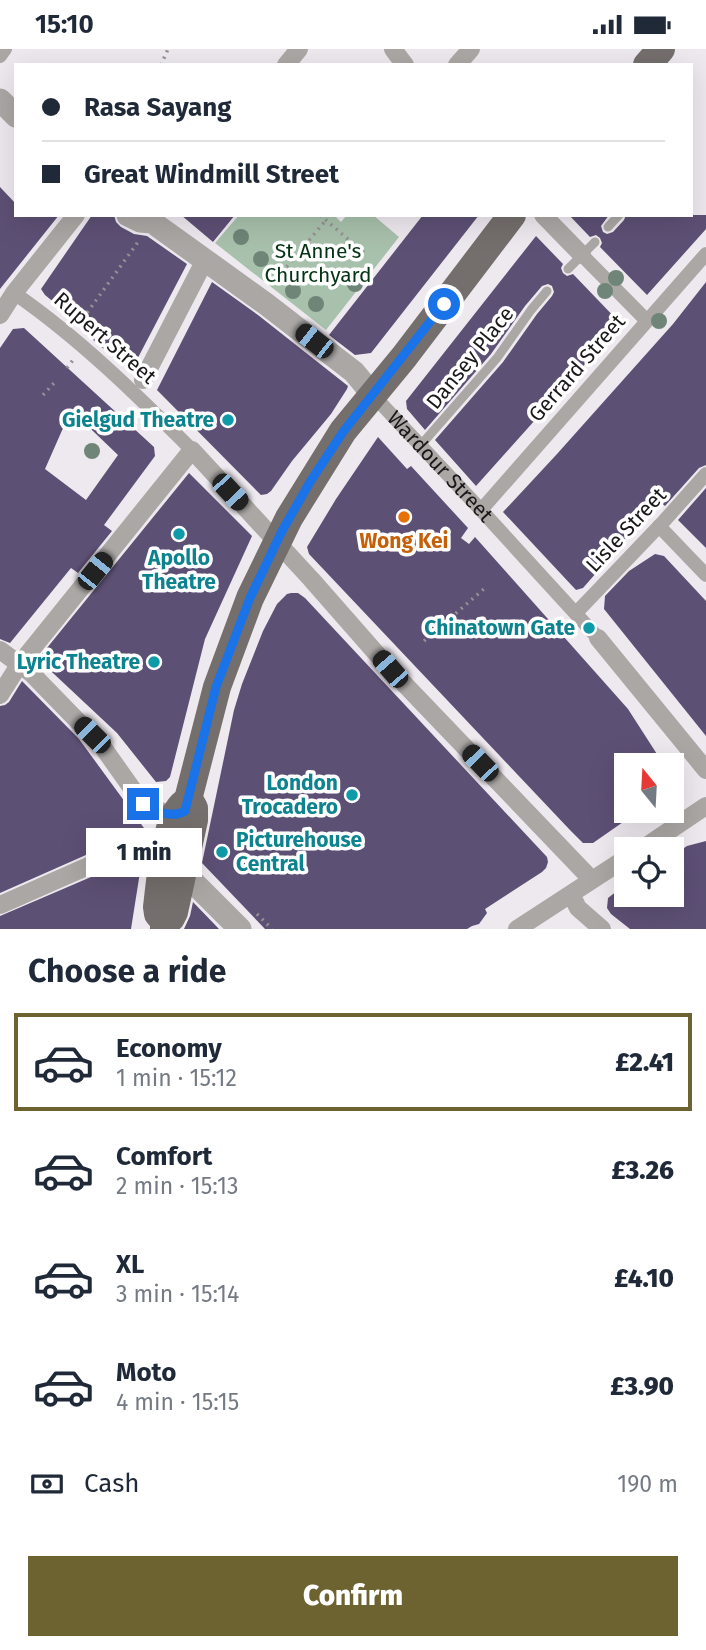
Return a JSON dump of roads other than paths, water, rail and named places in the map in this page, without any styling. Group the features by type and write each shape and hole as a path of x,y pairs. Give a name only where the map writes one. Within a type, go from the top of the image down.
{"main road":[{"path":"164,925 156,907 173,867 181,807 216,687 250,598 276,543 310,482 343,432 510,217"}],"street":[{"path":"0,56 5,49"},
{"path":"288,63 299,49"},
{"path":"459,63 471,49"},
{"path":"0,100 14,114"},
{"path":"0,315 14,293 74,217"},
{"name":"Wardour Street","path":"132,217 140,221 155,218 205,260 355,372 373,395 576,613 706,770"},
{"path":"546,217 588,248 646,320"},
{"name":"Gerrard Street","path":"481,510 706,254"},
{"path":"139,387 205,260"},
{"name":"Rupert Street","path":"14,293 139,387 192,450 390,669 592,880"},
{"path":"0,695 19,665 192,450"},
{"name":"Lisle Street","path":"576,613 706,474"},
{"path":"659,526 706,575"},
{"path":"0,650 30,673 102,746 143,804 153,809 181,807"},
{"path":"660,837 706,806"},
{"path":"0,905 129,848 141,850 173,867 194,883 240,929"},
{"path":"517,929 614,866"},
{"path":"571,894 578,908 602,929"}],"lane":[{"path":"608,227 617,217"},
{"path":"568,269 588,248"},
{"name":"Dansey Place","path":"420,446 497,358 547,292"}],"place":[{"name":"Gielgud Theatre","path":"228,420"},
{"name":"Wong Kei","path":"404,517"},
{"name":"Apollo Theatre","path":"179,534"},
{"name":"Chinatown Gate","path":"589,628"},
{"name":"Lyric Theatre","path":"154,662"},
{"name":"London Trocadero","path":"352,795"},
{"name":"Picturehouse Central","path":"222,852"}],"park label":[{"name":"St Anne's Churchyard","path":"318,263"}]}
